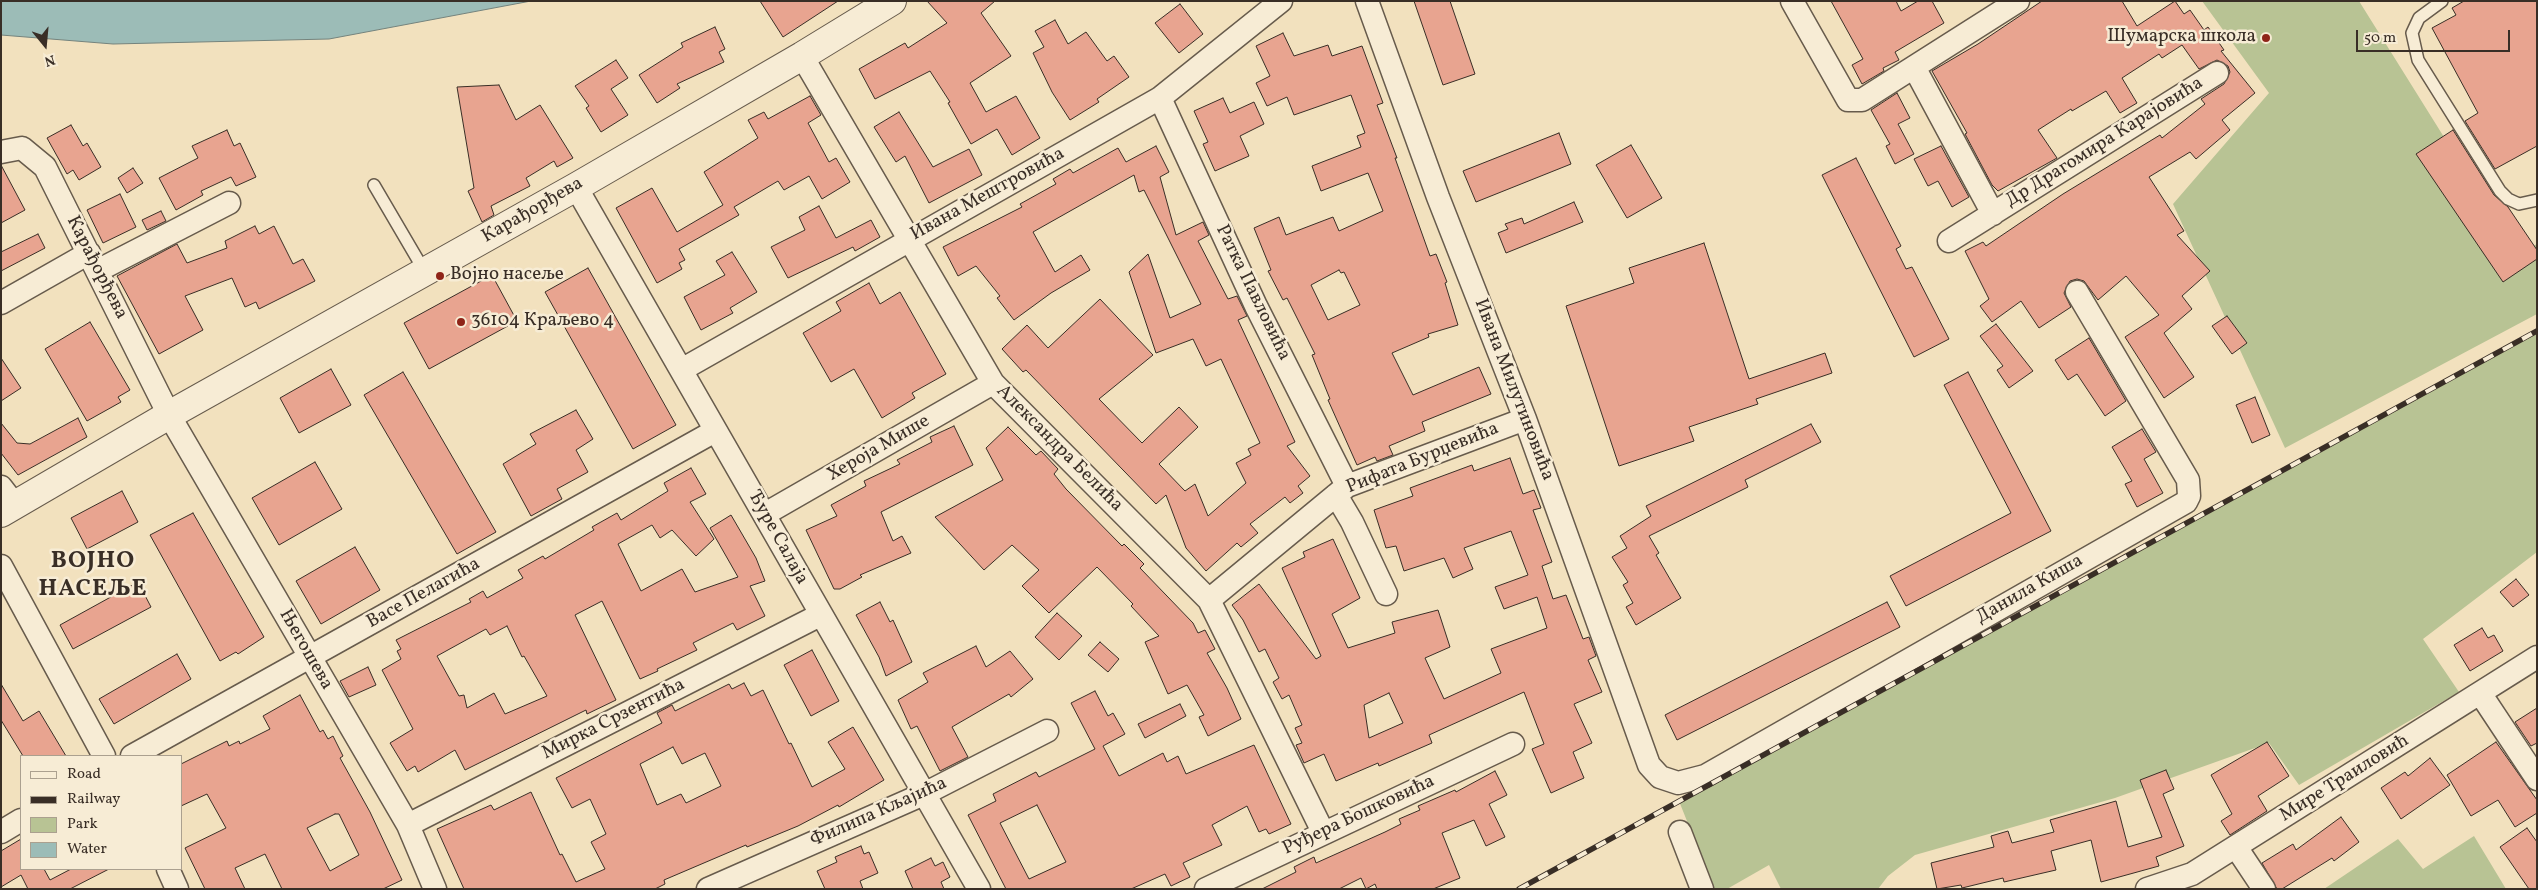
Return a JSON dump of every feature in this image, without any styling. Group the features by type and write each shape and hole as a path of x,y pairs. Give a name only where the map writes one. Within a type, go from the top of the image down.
{"street":[{"name":"Карађорђева","path":"6,501 170,415 576,187 802,56 892,1"},
{"name":"Ивана Мештровића","path":"683,369 1160,98 1281,1"},
{"name":"Ивана Милутиновића","path":"1367,1 1438,197 1525,420 1649,765 1660,777"},
{"path":"1792,1 1848,100 1862,100 2018,1"},
{"name":"Александра Белића","path":"802,56 992,383 1209,600 1323,832"},
{"name":"Др Драгомира Карајовића","path":"1914,67 1993,214"},
{"name":"Др Драгомира Карајовића","path":"1949,240 2217,73"},
{"name":"Ратка Павловића","path":"1160,98 1342,490 1352,522 1386,594"},
{"name":"Карађорђева","path":"1,152 22,148 45,167 170,415"},
{"name":"Ђуре Салаја","path":"576,187 683,369 715,431 765,514 820,615 926,793 979,889"},
{"path":"1,303 229,204"},
{"name":"Данила Киша","path":"1660,777 1678,783 1705,776 2186,502 2189,496 2188,480 2077,292"},
{"name":"Хероја Мише","path":"765,514 992,383"},
{"name":"Његошева","path":"170,415 309,658 408,825 435,889"},
{"name":"Рифата Бурџевића","path":"1209,600 1342,490 1525,420"},
{"name":"Васе Пелагића","path":"134,755 715,431"},
{"path":"1,566 103,755"},
{"name":"Мирка Срзентића","path":"408,825 820,615"},
{"name":"Мире Траиловић","path":"2147,889 2192,874 2537,657"},
{"path":"2480,693 2537,779"},
{"name":"Филипа Кљајића","path":"708,889 926,793 1047,731"},
{"name":"Руђера Бошковића","path":"1206,889 1323,832 1513,744"},
{"path":"1,832 20,821"},
{"path":"1680,832 1702,889"},
{"path":"2236,847 2264,889"},
{"path":"168,870 178,889"}],"lane":[{"path":"2442,1 2419,18 2412,33 2418,60 2500,190 2508,199 2519,204 2537,200"},
{"path":"374,185 425,272"}],"green space":[{"path":"2202,1 2359,1 2517,254 2537,244 2537,314 2285,448 2173,204 2269,93"},
{"path":"2537,331 2537,552 2423,639 2459,692 2299,785 2269,743 2115,798 1915,855 1888,876 1878,889 1781,889 1769,865 1727,889 1714,889 1679,801"},
{"path":"2474,836 2506,889 2324,889 2398,839 2423,869"}],"water":[{"path":"1,1 531,1 329,39 113,44 1,35"}],"building":[{"path":"760,1 838,1 783,37"},
{"path":"927,1 995,1 981,13 1011,56 970,83 986,112 1016,96 1040,138 1012,155 997,129 971,144 948,103 950,102 930,71 875,99 859,69 905,43 908,48 947,23"},
{"path":"1414,1 1450,1 1475,74 1443,85"},
{"path":"1831,1 1896,1 1901,11 1918,1 1932,1 1944,23 1895,52 1899,60 1883,68 1884,71 1862,84 1852,65 1863,59"},
{"path":"2042,1 2122,1 2137,26 2175,1 2184,14 2190,10 2204,30 2208,27 2224,50 2221,51 2255,93 2222,120 2230,130 2196,159 2190,152 2149,177 2184,231 2177,235 2210,271 2182,296 2192,309 2164,333 2194,377 2164,398 2125,337 2159,315 2126,276 2098,300 2084,281 2077,279 2070,281 2064,293 2071,307 2039,328 2021,301 1992,322 1980,306 1989,299 1965,251 1983,242 1986,246 2063,194 2160,135 2162,138 2205,104 2201,99 2224,84 2230,72 2228,66 2217,60 2199,69 2182,45 2162,58 2159,54 2122,78 2137,103 2120,113 2106,91 2072,111 2071,109 2038,130 2057,158 1998,191 1992,185 1965,134 1967,133 1932,71 1978,44"},
{"path":"2464,1 2537,1 2537,146 2495,169 2465,121 2478,113 2432,28 2456,15 2452,8"},
{"path":"1180,4 1203,34 1179,53 1155,23"},
{"path":"1055,20 1068,44 1086,32 1107,61 1114,56 1129,77 1097,99 1099,102 1070,120 1052,92 1033,53 1044,47 1035,31"},
{"path":"715,27 725,49 719,52 724,62 677,84 680,88 657,103 639,75 683,47 681,43"},
{"path":"1283,33 1294,56 1328,45 1332,56 1362,46 1383,103 1377,105 1397,158 1395,158 1430,256 1436,254 1447,282 1445,283 1458,325 1428,334 1429,337 1392,353 1413,395 1479,367 1491,394 1422,422 1425,431 1389,446 1393,455 1377,461 1375,457 1357,465 1328,400 1330,399 1312,355 1315,354 1287,298 1283,300 1268,271 1271,270 1254,228 1279,217 1286,235 1333,217 1339,231 1383,211 1368,173 1321,191 1312,166 1361,147 1357,136 1365,133 1351,95 1294,115 1287,97 1267,106 1256,83 1270,76 1256,46","holes":["1339,270 1341,273 1344,272 1360,305 1328,320 1311,285"]},
{"path":"616,60 628,78 611,89 628,115 601,132 586,108 589,106 575,86"},
{"path":"499,85 516,120 540,105 573,158 557,167 554,161 526,178 530,186 491,206 494,215 482,222 468,191 474,188 457,87"},
{"path":"1897,93 1910,118 1898,124 1914,154 1895,164 1886,146 1890,144 1871,110"},
{"path":"810,96 821,115 808,123 829,162 836,158 850,182 822,199 809,176 784,190 778,181 734,207 739,215 679,249 685,260 679,263 682,269 657,283 616,208 652,188 677,232 723,205 704,172 758,138 748,120 764,112 768,119"},
{"path":"1223,98 1230,113 1254,102 1264,124 1240,136 1249,156 1215,171 1203,144 1208,142 1194,111"},
{"path":"899,112 933,167 969,149 982,175 929,203 905,156 896,162 874,127"},
{"path":"71,125 83,146 87,143 101,167 79,180 73,170 67,174 47,138"},
{"path":"227,130 234,146 240,143 256,177 236,186 231,177 201,191 203,195 176,210 159,178 198,158 192,146"},
{"path":"2453,130 2494,195 2508,207 2537,250 2537,259 2503,282 2416,154"},
{"path":"1559,133 1571,164 1476,202 1463,171"},
{"path":"1631,145 1662,198 1627,218 1596,165"},
{"path":"1156,146 1169,172 1160,177 1176,235 1203,222 1209,235 1198,241 1228,299 1237,296 1247,316 1238,320 1295,442 1287,446 1310,476 1298,486 1303,493 1290,503 1285,497 1250,524 1258,533 1241,547 1237,543 1206,571 1186,548 1166,495 1156,504 1026,370 1023,372 1002,349 1027,325 1048,348 1100,299 1153,355 1099,399 1142,443 1179,407 1198,427 1159,464 1185,491 1195,484 1208,516 1246,483 1236,463 1251,455 1248,449 1260,443 1221,359 1206,366 1193,339 1156,353 1129,272 1148,254 1170,318 1201,304 1144,190 1139,192 1134,175 1033,232 1055,272 1081,255 1090,270 1051,293 1014,320 997,298 1000,296 976,266 958,276 943,247 1022,207 1020,204 1056,184 1053,179 1070,169 1073,173 1118,148 1126,162"},
{"path":"1941,146 1969,197 1952,207 1938,181 1928,186 1914,159"},
{"path":"1856,158 1901,246 1896,249 1906,269 1912,267 1949,339 1914,357 1822,175"},
{"path":"1,165 25,210 1,223"},
{"path":"133,168 143,183 127,193 118,178"},
{"path":"120,194 136,227 103,243 87,210"},
{"path":"1574,202 1583,222 1506,253 1498,233 1508,229 1505,224 1522,218 1524,224"},
{"path":"819,206 836,238 871,220 880,237 855,251 853,247 788,278 771,247 805,230 799,217"},
{"path":"161,211 166,221 147,230 142,220"},
{"path":"255,226 259,234 274,226 293,264 303,259 315,281 259,309 256,302 245,307 232,278 185,296 203,330 159,354 117,276 177,244 187,263 227,248 225,241"},
{"path":"38,234 45,248 1,271 1,252"},
{"path":"1704,243 1749,379 1825,353 1832,373 1756,399 1758,404 1689,427 1694,441 1619,466 1566,306 1634,283 1629,268"},
{"path":"732,252 757,292 730,308 733,313 701,330 684,297 725,275 716,261"},
{"path":"588,268 676,425 633,449 545,292"},
{"name":"36104 Краљево 4","path":"492,275 517,321 429,369 404,323"},
{"path":"869,283 880,304 900,292 946,374 912,393 915,398 882,418 854,369 831,382 803,333 841,311 836,302"},
{"path":"2227,316 2247,343 2232,354 2212,326"},
{"path":"90,322 130,390 118,397 121,402 87,421 45,349"},
{"path":"1996,324 2033,371 2009,388 1997,370 2003,366 1980,336"},
{"path":"2089,338 2126,401 2105,416 2077,374 2068,380 2055,360"},
{"path":"1,358 21,388 1,401"},
{"path":"331,369 351,405 299,433 280,398"},
{"path":"403,372 496,532 457,554 364,395"},
{"path":"1968,372 2051,531 1906,606 1890,576 2011,513 1944,385"},
{"path":"2255,397 2270,435 2252,443 2236,405"},
{"path":"576,410 593,439 576,450 588,472 557,489 562,499 531,516 503,464 536,444 530,434"},
{"path":"78,418 87,437 18,475 1,453 1,423 17,443 30,444"},
{"path":"1811,424 1821,442 1745,480 1748,487 1649,536 1659,553 1656,555 1681,598 1636,625 1626,607 1633,603 1623,585 1628,582 1612,557 1627,548 1620,536 1651,516 1646,506"},
{"path":"954,426 973,465 881,512 893,541 902,536 911,553 860,575 862,577 840,589 834,589 806,530 837,516 831,505 866,486 864,481 900,464 897,460 932,442 930,437"},
{"path":"1008,427 1036,455 1041,451 1058,469 1054,474 1066,489 1122,546 1124,544 1144,564 1140,568 1193,623 1198,633 1205,630 1215,649 1207,653 1227,688 1241,719 1208,736 1199,717 1204,715 1187,685 1168,694 1145,642 1159,636 1131,606 1133,604 1097,567 1049,613 1022,586 1039,570 1012,545 984,570 935,517 1003,480 986,448"},
{"path":"2142,429 2156,452 2144,459 2163,493 2137,507 2125,484 2132,481 2112,447"},
{"path":"1510,458 1523,494 1534,490 1541,508 1533,510 1552,562 1542,566 1553,599 1566,595 1583,639 1589,637 1596,656 1588,660 1602,692 1574,704 1592,743 1573,752 1584,778 1551,793 1532,749 1544,744 1524,692 1429,735 1432,743 1379,766 1378,763 1336,781 1324,754 1304,763 1296,745 1302,743 1295,728 1302,725 1289,695 1282,699 1273,682 1279,678 1265,649 1259,652 1243,620 1232,605 1259,584 1316,659 1321,656 1282,568 1305,557 1303,552 1333,539 1360,598 1332,614 1348,648 1395,633 1392,622 1438,610 1450,647 1425,658 1444,699 1501,673 1491,649 1547,628 1537,597 1504,609 1495,587 1528,575 1511,531 1464,548 1473,569 1453,578 1444,558 1404,571 1396,546 1386,548 1374,510 1413,496 1410,488 1472,465 1474,471","holes":["1389,693 1403,723 1369,738 1364,705"]},
{"path":"315,462 342,509 279,545 252,498"},
{"path":"691,468 706,494 690,502 714,539 696,556 672,530 660,538 652,525 618,544 641,591 682,569 695,592 738,577 710,528 731,515 756,558 765,581 750,586 765,616 737,630 733,623 693,643 697,650 640,679 602,601 575,615 616,700 587,714 586,710 465,770 455,750 418,772 415,766 407,771 390,743 413,729 382,670 401,659 397,651 401,649 396,640 471,602 469,599 483,591 487,598 523,578 518,570 543,556 545,559 594,530 592,527 617,513 621,520 668,491 664,483","holes":["507,626 522,657 524,656 547,696 505,714 494,693 467,708 464,695 459,696 437,656 486,629 490,635"]},
{"path":"122,491 138,522 87,549 71,518"},
{"path":"193,513 264,637 238,654 236,652 220,661 150,535"},
{"path":"355,547 380,590 321,624 296,581"},
{"path":"2516,579 2529,595 2513,607 2500,592"},
{"path":"138,582 151,607 73,649 60,625"},
{"path":"880,602 890,622 893,620 912,662 886,676 879,657 856,615"},
{"path":"1887,602 1900,627 1677,740 1665,715"},
{"path":"1057,613 1082,636 1059,660 1035,637"},
{"path":"2482,628 2488,638 2494,635 2503,651 2470,671 2454,645"},
{"path":"1100,642 1119,659 1108,672 1088,655"},
{"path":"976,646 986,667 1010,651 1033,679 1011,697 1009,694 952,727 968,757 940,771 917,726 911,729 898,700 928,682 923,673"},
{"path":"812,650 839,701 811,716 784,665"},
{"path":"177,654 191,679 114,724 99,699"},
{"path":"368,667 376,685 349,697 340,681"},
{"path":"744,683 751,696 763,690 812,787 845,769 828,742 853,727 884,780 839,807 838,805 798,826 747,847 746,845 664,880 665,884 655,889 464,889 437,829 491,805 494,810 531,792 560,855 562,854 576,882 605,869 591,842 606,834 590,799 572,808 556,778 662,723 657,713 672,705 675,711 729,684 732,689","holes":["673,747 682,764 705,753 721,786 686,803 681,794 657,805 640,764"]},
{"path":"1,684 23,721 39,711 65,755 22,755 1,720"},
{"path":"1095,691 1108,716 1113,713 1125,734 1103,746 1119,776 1163,753 1167,762 1178,756 1186,774 1254,745 1291,824 1269,834 1266,829 1259,832 1247,806 1212,825 1222,845 1183,863 1190,877 1171,886 1165,874 1131,889 1006,889 968,815 996,801 993,794 1036,772 1039,777 1095,749 1071,703","holes":["1037,805 1066,862 1029,879 1000,823"]},
{"path":"300,695 320,732 323,730 328,739 333,736 343,756 340,758 370,812 402,880 383,889 282,889 265,854 235,868 245,889 205,889 185,848 226,828 207,794 182,806 182,764 227,741 229,746 239,741 240,744 270,729 263,716","holes":["335,814 339,814 359,855 330,871 307,828"]},
{"path":"1180,704 1186,716 1145,738 1138,724"},
{"path":"2537,708 2537,743 2531,746 2515,722"},
{"path":"2267,742 2289,776 2258,796 2267,811 2230,835 2221,821 2232,814 2211,775"},
{"path":"2496,742 2537,800 2537,813 2515,827 2498,800 2471,816 2447,775"},
{"path":"2430,758 2450,785 2401,819 2381,788 2405,772 2408,776"},
{"path":"2166,770 2174,789 2163,794 2184,846 2156,857 2159,866 2101,882 2091,840 2051,851 2056,870 2004,882 2003,878 1962,888 1961,885 1937,889 1931,863 1994,847 1991,836 2008,831 2012,843 2054,832 2050,820 2116,801 2128,847 2162,837 2140,780"},
{"path":"1495,771 1507,795 1489,804 1505,837 1486,846 1474,820 1442,833 1460,878 1433,889 1377,889 1375,884 1366,889 1361,878 1339,889 1262,889 1296,872 1294,867 1314,857 1316,863 1385,832 1401,824 1399,819 1420,810 1418,806 1455,790 1456,792"},
{"path":"2341,817 2359,842 2334,861 2332,858 2282,889 2277,889 2262,863 2293,844 2296,850"},
{"path":"2527,828 2537,842 2537,889 2529,889 2500,847"},
{"path":"20,840 20,870 45,870 50,880 69,870 107,870 70,889 28,889 21,875 1,887 1,851"},
{"path":"861,846 864,854 869,852 878,873 860,881 863,889 825,889 817,871 837,862 835,857"},
{"path":"931,858 935,866 943,862 950,877 941,882 944,889 913,889 905,871"}],"railway":[{"path":"1519,889 2537,331"}],"place":[{"name":"Шумарска школа","path":"2266,38"},
{"name":"Војно насеље","path":"440,276"},
{"name":"36104 Краљево 4","path":"461,322"}],"district":[{"name":"ВОЈНО НАСЕЉЕ","path":"93,577"}]}
